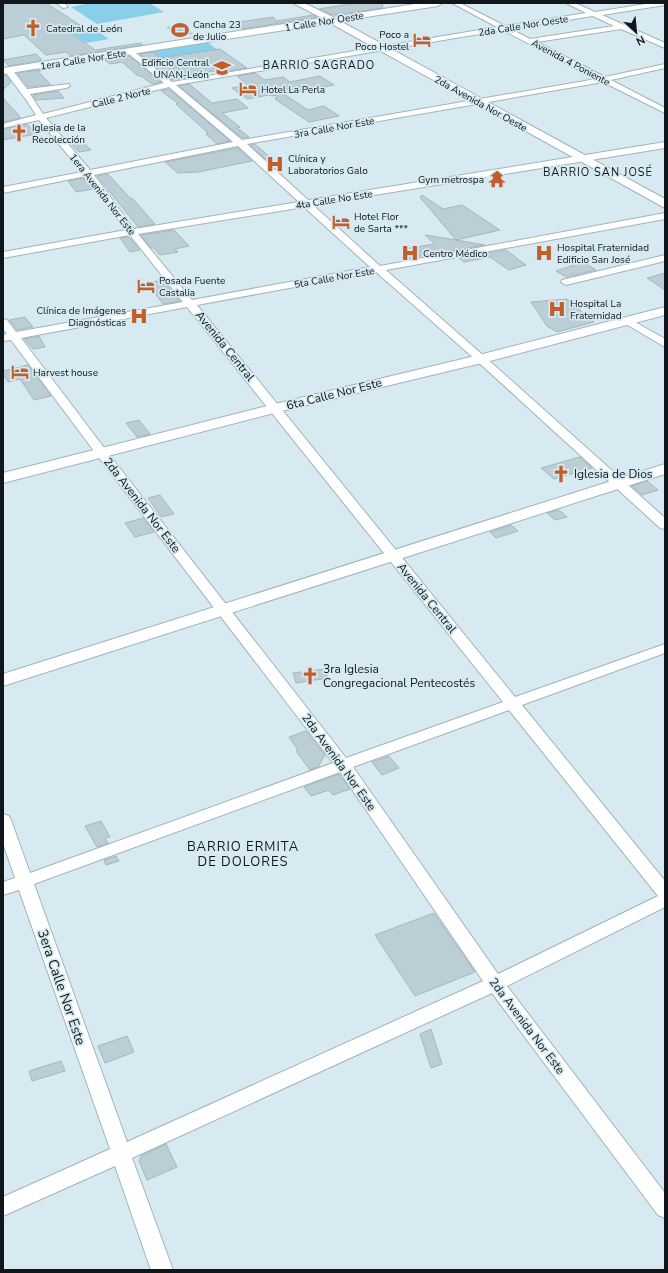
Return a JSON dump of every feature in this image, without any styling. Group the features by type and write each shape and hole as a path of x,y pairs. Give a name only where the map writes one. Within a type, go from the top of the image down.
{"street":[{"name":"2da Avenida Nor Oeste","path":"298,3 332,20 382,49 665,204"},
{"name":"1 Calle Nor Oeste","path":"210,40 438,3"},
{"name":"Avenida 4 Poniente","path":"455,3 531,41 602,80 665,111"},
{"path":"569,3 665,46"},
{"name":"2da Calle Nor Oeste","path":"382,49 665,3"},
{"path":"531,41 621,27"},
{"name":"1era Calle Nor Este","path":"5,69 210,40"},
{"name":"Calle 2 Norte","path":"3,126 171,84 382,49"},
{"path":"132,52 240,144 378,269 481,359 665,526"},
{"name":"3ra Calle Nor Este","path":"3,190 240,144 602,80 665,66"},
{"name":"1era Avenida Nor Este","path":"5,69 25,92 41,117 89,174 132,232 190,303"},
{"path":"25,92 66,86"},
{"name":"4ta Calle No Este","path":"3,255 132,232 665,144"},
{"name":"5ta Calle Nor Este","path":"3,338 665,216"},
{"path":"566,282 665,258"},
{"name":"Avenida Central","path":"190,303 665,893"},
{"name":"6ta Calle Nor Este","path":"3,478 275,408 481,359 665,311"},
{"path":"628,321 665,344"},
{"name":"2da Avenida Nor Este","path":"3,322 102,453 343,765 495,984 665,1209"},
{"path":"3,680 665,469"},
{"path":"3,889 665,648"},
{"name":"3era Calle Nor Este","path":"3,820 162,1270"},
{"path":"3,1208 495,984 665,900"}],"shaded area":[{"path":"90,3 149,3 164,12 97,24 71,7"},
{"name":"Cancha 23 de Julio","path":"181,25 193,34 178,36 166,27"},
{"path":"92,28 109,39 86,43 70,32"},
{"path":"207,42 218,50 147,60 139,53"}],"building":[{"path":"3,3 46,3 80,25 63,28 95,50 141,43 143,45 71,56 66,52 46,55 24,35 3,39"},
{"path":"355,3 382,3 383,8 333,15 319,9"},
{"path":"313,15 317,17 243,29 236,24 241,23 240,22 273,17 277,21"},
{"path":"220,49 247,68 229,71 227,69 190,75 193,77 172,80 140,54 153,52 160,58"},
{"path":"36,54 42,60 9,66 3,60"},
{"path":"129,56 161,82 152,84 141,76 138,76 122,62 110,64 105,60"},
{"path":"41,70 42,71 38,71 51,85 28,87 17,73"},
{"path":"255,73 265,80 283,77 290,82 320,76 334,85 284,94 308,110 324,106 339,116 309,122 275,99 278,95 247,99 232,88 248,85 237,76"},
{"path":"3,75 6,75 11,82 3,90"},
{"path":"189,84 212,103 237,99 248,108 222,113 240,127 237,128 249,137 242,138 179,86"},
{"path":"169,89 230,141 217,144 206,134 208,133 176,104 178,103 161,91"},
{"path":"58,91 64,98 36,100 33,95"},
{"path":"3,98 16,112 21,118 3,122"},
{"name":"Iglesia de la Recolección","path":"27,124 37,134 3,140 3,129"},
{"path":"79,138 91,150 79,152 67,140"},
{"path":"255,144 271,158 265,159 250,145"},
{"path":"238,148 252,161 198,172 178,173 165,162"},
{"path":"108,174 155,224 138,227 97,176"},
{"path":"84,178 93,189 76,192 68,181"},
{"path":"422,195 443,209 462,205 500,230 456,240 420,197"},
{"path":"174,230 189,246 175,249 178,252 160,255 154,248 151,248 141,235"},
{"path":"425,235 485,245 404,259 403,249 435,244"},
{"path":"129,237 140,250 130,252 120,238"},
{"path":"506,250 526,265 509,270 490,257 464,262 459,258"},
{"path":"583,262 596,270 566,277 556,271"},
{"path":"665,273 665,290 647,278"},
{"path":"163,280 180,301 163,304 147,283"},
{"name":"Hospital La Fraternidad","path":"567,299 594,322 557,332 547,326 531,302"},
{"path":"25,317 33,327 17,330 9,320"},
{"path":"39,336 45,347 33,349 24,339"},
{"path":"28,365 51,396 34,400 20,379 8,382 3,374 3,371"},
{"path":"139,420 150,434 137,437 126,423"},
{"name":"Iglesia de Dios","path":"580,457 592,468 554,479 541,468"},
{"path":"647,481 658,490 642,495 632,486"},
{"path":"160,495 174,514 161,517 148,498"},
{"path":"559,510 567,517 555,520 547,513"},
{"path":"143,518 154,532 135,537 125,523"},
{"path":"511,525 518,531 496,538 490,532"},
{"name":"3ra Iglesia Congregacional Pentecostés","path":"325,669 328,678 296,683 293,673"},
{"path":"306,731 325,755 318,767 310,770 296,751 298,750 289,737"},
{"path":"389,756 399,768 382,775 372,762"},
{"path":"339,774 350,789 333,795 329,790 311,796 304,787"},
{"path":"101,821 110,837 105,838 108,843 97,847 85,826"},
{"path":"116,856 119,861 106,865 104,860"},
{"path":"434,913 475,972 415,996 375,935"},
{"path":"431,1029 442,1064 431,1068 420,1034"},
{"path":"127,1036 134,1052 105,1063 98,1046"},
{"path":"61,1061 65,1071 32,1081 29,1071"},
{"path":"166,1144 177,1167 147,1180 139,1161 141,1156"}],"place":[{"name":"Catedral de León","path":"33,28"},
{"name":"Cancha 23 de Julio","path":"180,30"},
{"name":"Poco a Poco Hostel","path":"422,40"},
{"name":"Edificio Central UNAN-León","path":"222,68"},
{"name":"Hotel La Perla","path":"248,89"},
{"name":"Iglesia de la Recolección","path":"19,133"},
{"name":"Clínica y Laboratorios Galo","path":"275,164"},
{"name":"Gym metrospa","path":"497,179"},
{"name":"Hotel Flor de Sarta ***","path":"341,222"},
{"name":"Centro Médico","path":"410,253"},
{"name":"Hospital Fraternidad Edificio San José","path":"544,253"},
{"name":"Posada Fuente Castalia","path":"146,286"},
{"name":"Hospital La Fraternidad","path":"557,309"},
{"name":"Clínica de Imágenes Diagnósticas","path":"139,316"},
{"name":"Harvest house","path":"20,372"},
{"name":"Iglesia de Dios","path":"561,474"},
{"name":"3ra Iglesia Congregacional Pentecostés","path":"310,676"}],"district":[{"name":"BARRIO SAGRADO","path":"319,65"},
{"name":"BARRIO SAN JOSÉ","path":"598,172"},
{"name":"BARRIO ERMITA DE DOLORES","path":"243,854"}]}
